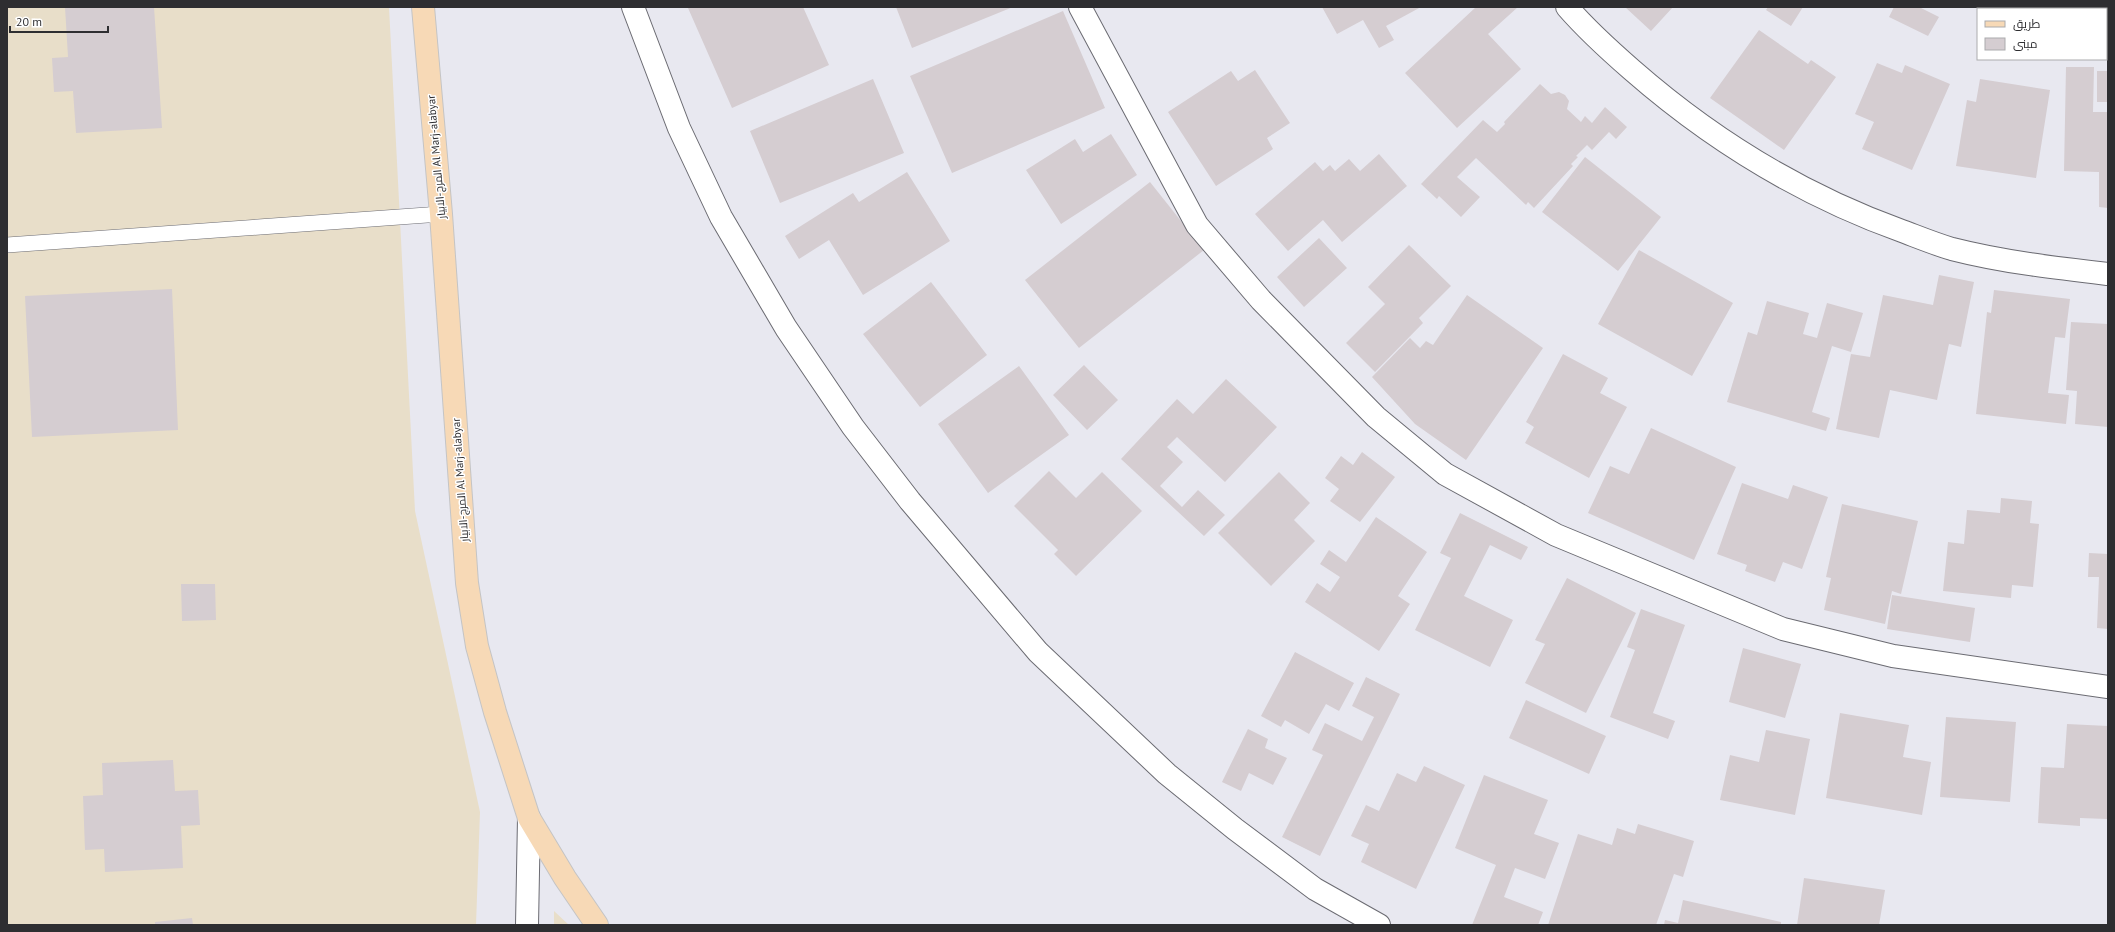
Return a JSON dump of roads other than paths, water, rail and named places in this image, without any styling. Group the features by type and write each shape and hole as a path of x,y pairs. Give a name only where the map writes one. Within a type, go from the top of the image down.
{"main road":[{"name":"المرج-الابيار Al Marj-alabyar","path":"423,7 441,214 467,583 477,646 495,712 529,818 565,878 597,925"}],"street":[{"path":"634,7 679,128 721,216 786,328 853,427 910,501 1038,652 1167,774 1235,829 1315,888 1379,925"},
{"path":"1080,7 1197,225 1261,300 1376,417 1445,474 1556,535 1783,629 1893,656 2108,687"},
{"path":"1567,7 1585,28 1666,100 1737,151 1802,188 1865,218 1951,249 2039,266 2108,274"},
{"path":"527,925 529,818"}],"lane":[{"path":"7,245 441,214"}]}
